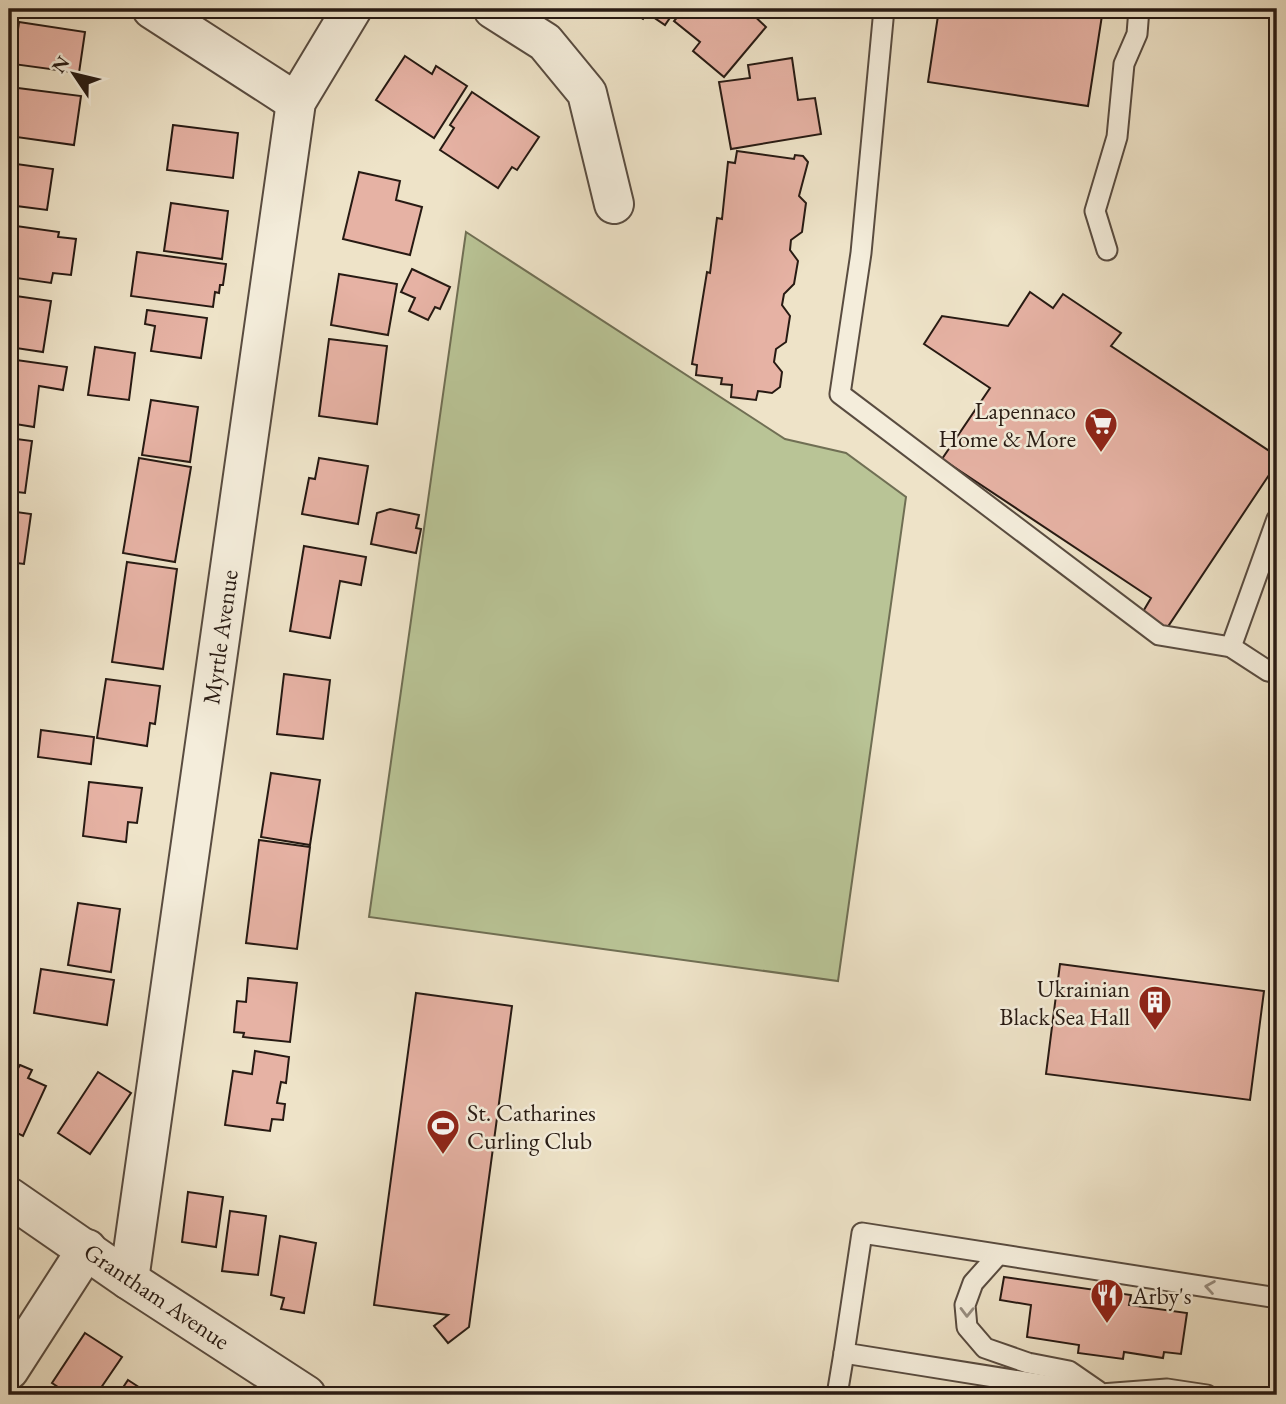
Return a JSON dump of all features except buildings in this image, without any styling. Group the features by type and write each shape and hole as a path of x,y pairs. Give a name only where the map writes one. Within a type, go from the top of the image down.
{"street":[{"path":"152,9 296,102"},
{"name":"Myrtle Avenue","path":"129,1279 296,102 352,9"},
{"path":"493,9 545,42 587,93 614,204"},
{"name":"Grantham Avenue","path":"9,1197 306,1395"},
{"path":"9,1370 87,1249"}],"lane":[{"path":"884,9 860,253 840,394 1159,635 1231,647 1268,671 1277,673"},
{"path":"1107,250 1095,211 1117,137 1124,64 1137,34 1139,9"},
{"path":"1231,647 1277,519"},
{"path":"837,1395 862,1233 1277,1298"},
{"path":"998,1255 973,1283 965,1305 967,1327 985,1348 1028,1363 1069,1371 1101,1394"},
{"path":"844,1353 1101,1394 1167,1389 1207,1395"}],"green space":[{"path":"466,232 785,439 846,453 906,497 838,981 369,917"}],"place":[{"name":"Lapennaco Home & More","path":"1101,454"},
{"name":"Ukrainian Black Sea Hall","path":"1155,1032"},
{"name":"St. Catharines Curling Club","path":"443,1156"},
{"name":"Arby's","path":"1107,1325"}]}
